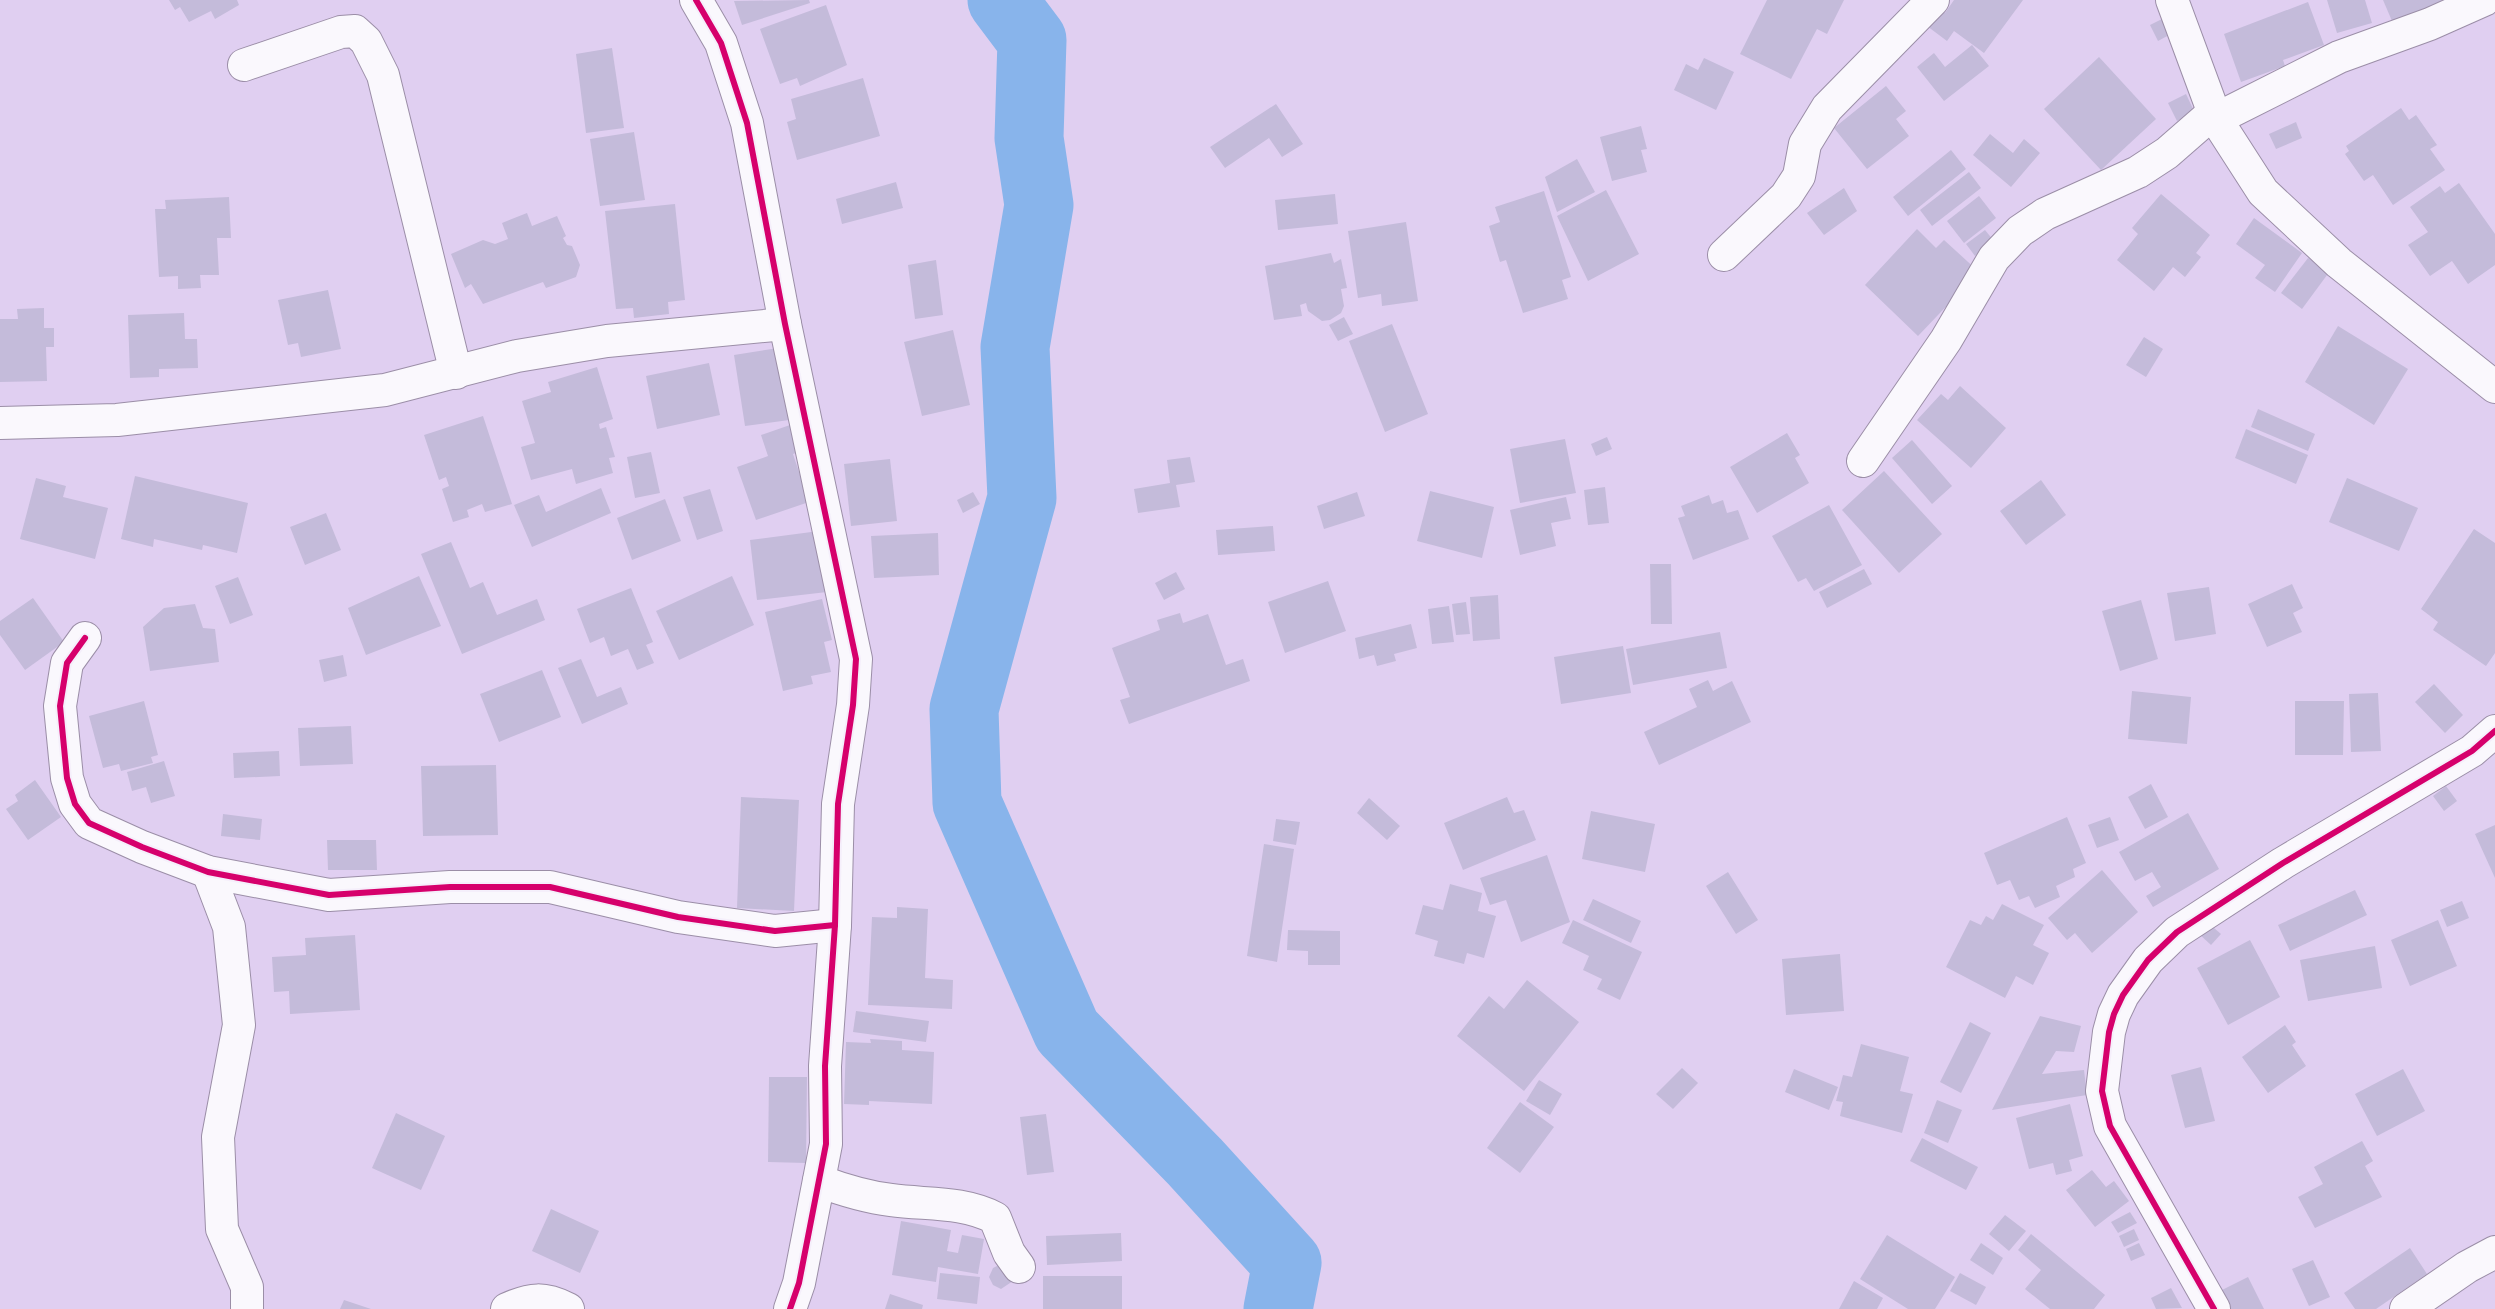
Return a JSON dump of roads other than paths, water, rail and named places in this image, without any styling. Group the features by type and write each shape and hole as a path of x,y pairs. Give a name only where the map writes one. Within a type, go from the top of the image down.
{"street":[{"path":"696,0 721,43 747,123 785,324 856,659 853,705 838,804 835,926 825,1066 826,1144 794,1296 766,1309"},
{"path":"1724,255 1786,196 1799,176 1805,144 1827,108 1933,0"},
{"path":"2172,0 2215,116 2263,192 2339,263 2495,387"},
{"path":"1863,461 1946,340 1966,301 1994,258 2020,231 2045,214 2138,172 2215,116 2339,57 2430,24 2484,0"},
{"path":"244,65 341,32 355,31 366,42 382,75 456,373"},
{"path":"0,423 117,420 385,390 517,356 607,341 785,324"},
{"path":"85,638 67,663 60,706 67,778 75,804 89,823 142,847 208,872 328,895 450,887 550,887 678,917 775,931 835,926"},
{"path":"2214,1309 2110,1126 2102,1091 2109,1032 2123,995 2148,960 2177,932 2283,863 2472,751 2495,731"},
{"path":"208,872 229,927 239,1025 218,1137 222,1229 247,1287 247,1309"},
{"path":"819,1181 850,1192 891,1200 976,1208 995,1218 1009,1253 1019,1267"},
{"path":"2406,1309 2467,1267 2495,1252"},
{"path":"507,1309 527,1299 555,1302 568,1309"}],"waterway":[{"path":"1002,0 1032,40 1029,138 1039,205 1015,347 1022,498 964,709 967,803 1067,1031 1195,1162 1287,1263 1278,1309"}]}
